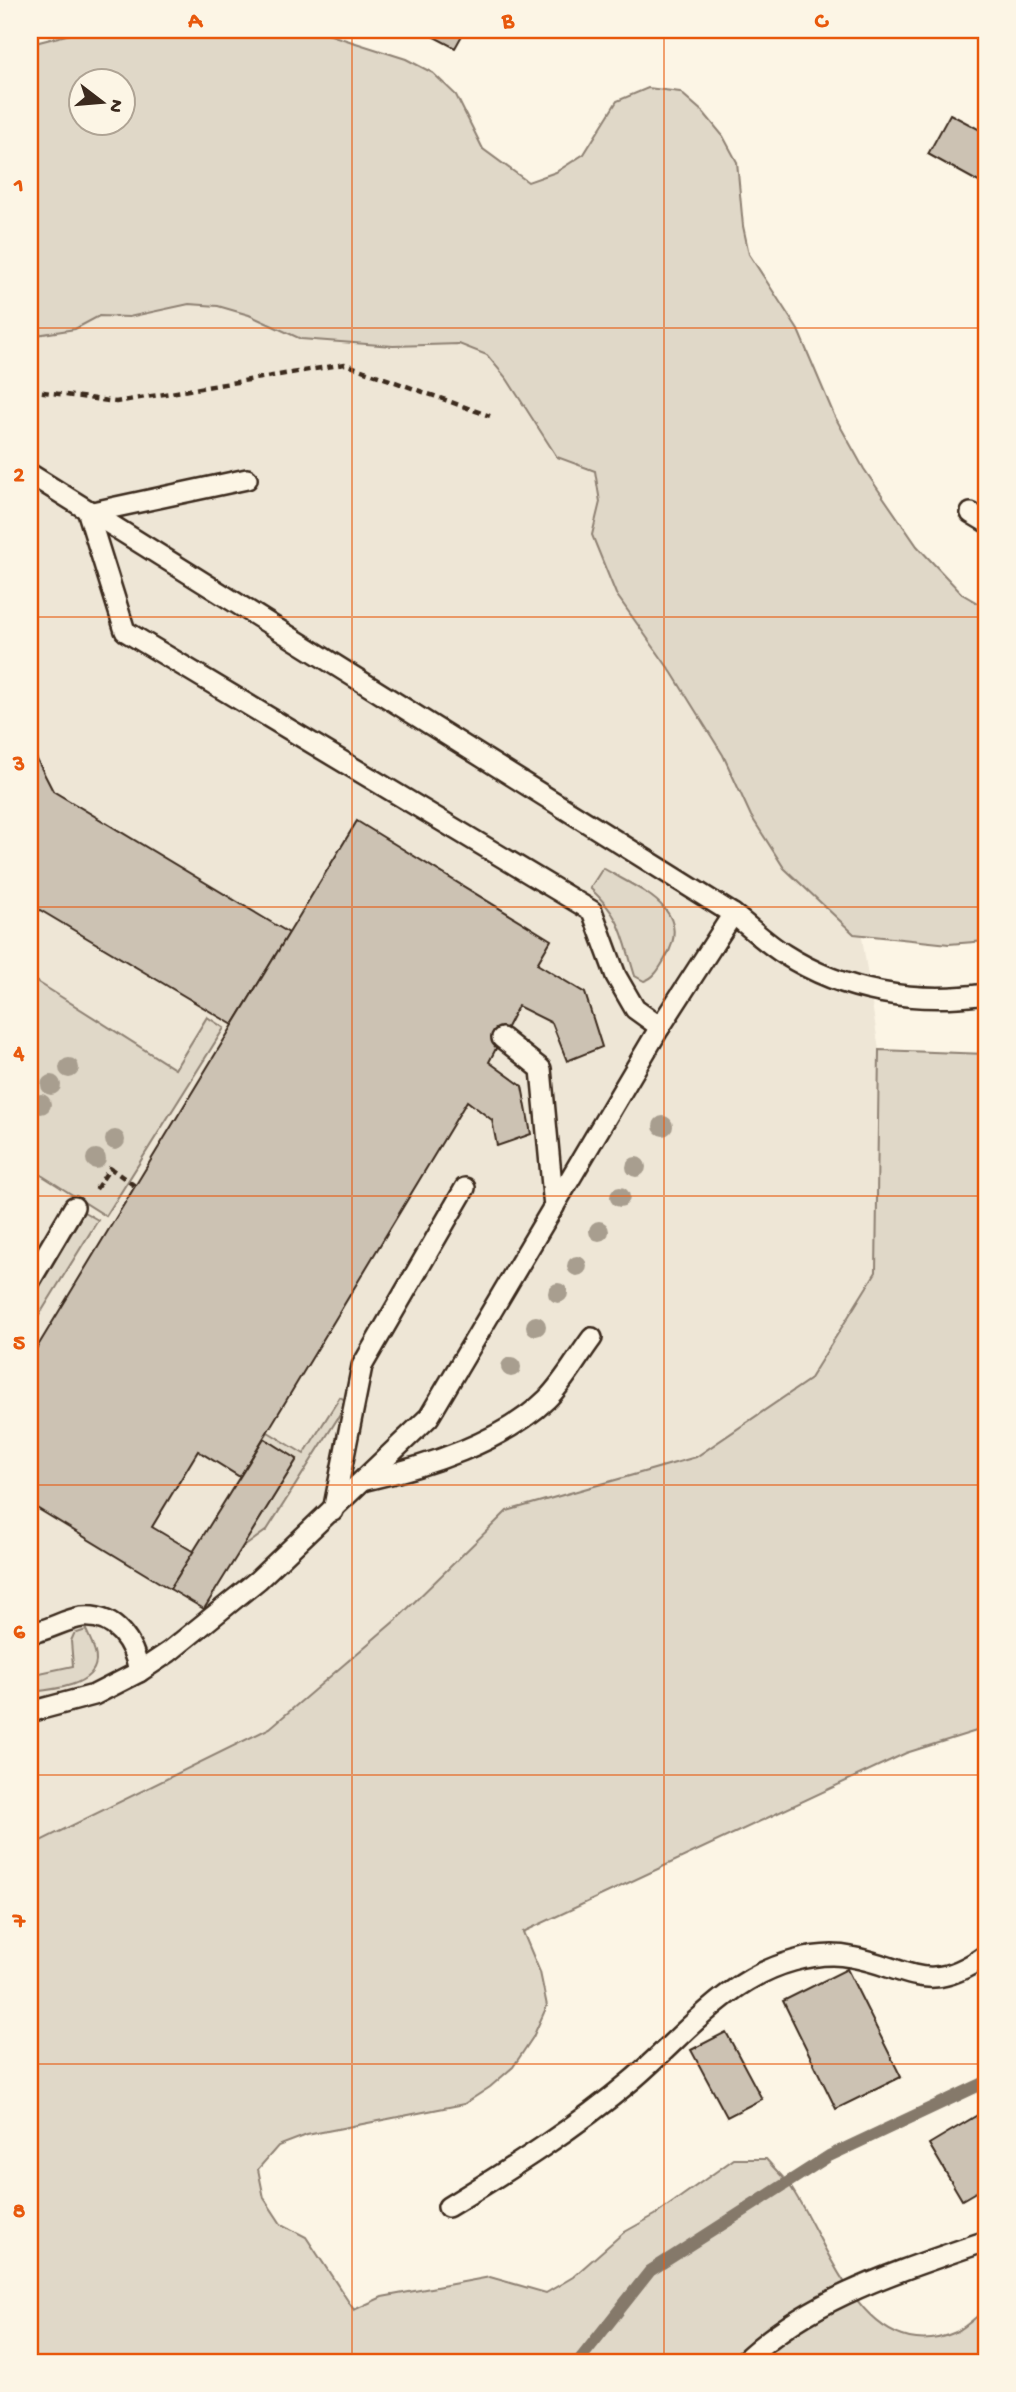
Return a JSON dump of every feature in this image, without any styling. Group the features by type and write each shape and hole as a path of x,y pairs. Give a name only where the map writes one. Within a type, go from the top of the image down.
{"lane":[{"path":"30,474 88,513 733,914 785,955 853,987 922,999 986,994"},
{"path":"88,513 247,479"},
{"path":"88,513 125,631 592,911 617,976 635,1009 660,1027"},
{"path":"30,1712 94,1695 139,1672 221,1611 333,1511 429,1417 660,1027 733,914"},
{"path":"502,1038 541,1069 554,1207"},
{"path":"333,1511 362,1366 465,1188"},
{"path":"30,1281 74,1207"},
{"path":"366,1480 468,1449 514,1424 547,1399 592,1338"},
{"path":"30,1633 80,1617 108,1622 130,1641 139,1672"},
{"path":"448,2207 520,2164 588,2115 641,2072 717,2001 767,1970 795,1960 849,1956 901,1974 937,1977 972,1966 986,1955"},
{"path":"743,2362 790,2324 828,2301 869,2282 986,2241"}],"path":[{"path":"30,390 116,402 345,364 490,416"},
{"path":"86,1182 96,1189 110,1168 135,1186"}],"shaded area":[{"path":"86,30 315,30 406,59 433,73 456,95 483,149 528,182 556,172 584,154 617,101 648,88 680,92 704,113 723,136 737,162 743,226 749,254 798,330 834,415 864,469 917,546 962,594 986,608 986,941 949,944 854,934 784,868 751,816 723,755 672,673 616,594 592,535 600,502 595,471 557,457 507,379 487,355 459,344 393,346 301,339 249,315 218,306 189,304 129,317 99,316 75,329 30,336 30,48 39,42"},
{"path":"232,285 469,316 826,698 879,1050 876,1272 809,1380 696,1457 507,1511 397,1619 270,1728 30,1846 30,309"},
{"path":"603,868 646,892 668,913 673,925 673,940 666,957 648,980 644,981 635,976 624,938 615,919 590,888"},
{"path":"36,981 175,1069 207,1017 224,1028 106,1216 30,1168 30,992"},
{"path":"879,1050 986,1054 986,1728 906,1753 523,1932 540,1972 547,2006 533,2037 513,2067 490,2087 464,2104 307,2135 278,2146 258,2169 264,2198 281,2224 306,2237 354,2310 382,2297 490,2277 546,2293 573,2277 623,2233 655,2215 734,2159 766,2159 788,2183 834,2265 872,2317 896,2334 924,2340 956,2332 986,2309 986,2362 30,2362 30,1846 270,1728 397,1619 507,1511 696,1457 809,1380 876,1272"},
{"path":"84,1212 98,1220 30,1330 30,1303"},
{"path":"340,1397 348,1402 267,1530 241,1549 297,1459 264,1438 268,1432 304,1454"},
{"path":"86,1630 96,1657 88,1677 69,1686 30,1692 30,1675 73,1666 71,1641 74,1634"}],"building":[{"path":"421,30 465,30 455,48"},
{"path":"950,114 986,133 986,186 928,154"},
{"path":"30,746 53,791 289,933 233,1025 30,904"},
{"path":"357,821 551,940 537,964 585,993 602,1047 567,1061 552,1023 518,1006 489,1062 522,1086 531,1134 497,1146 492,1120 467,1101 240,1477 198,1451 152,1527 194,1552 170,1589 30,1504 30,1359"},
{"path":"264,1438 297,1459 204,1609 170,1589"},
{"path":"847,1969 901,2077 836,2109 783,2001"},
{"path":"726,2032 762,2099 727,2117 691,2050"},
{"path":"986,2110 986,2186 962,2200 929,2144"}],"waterway":[{"path":"578,2362 650,2271 829,2156 986,2082"}]}
